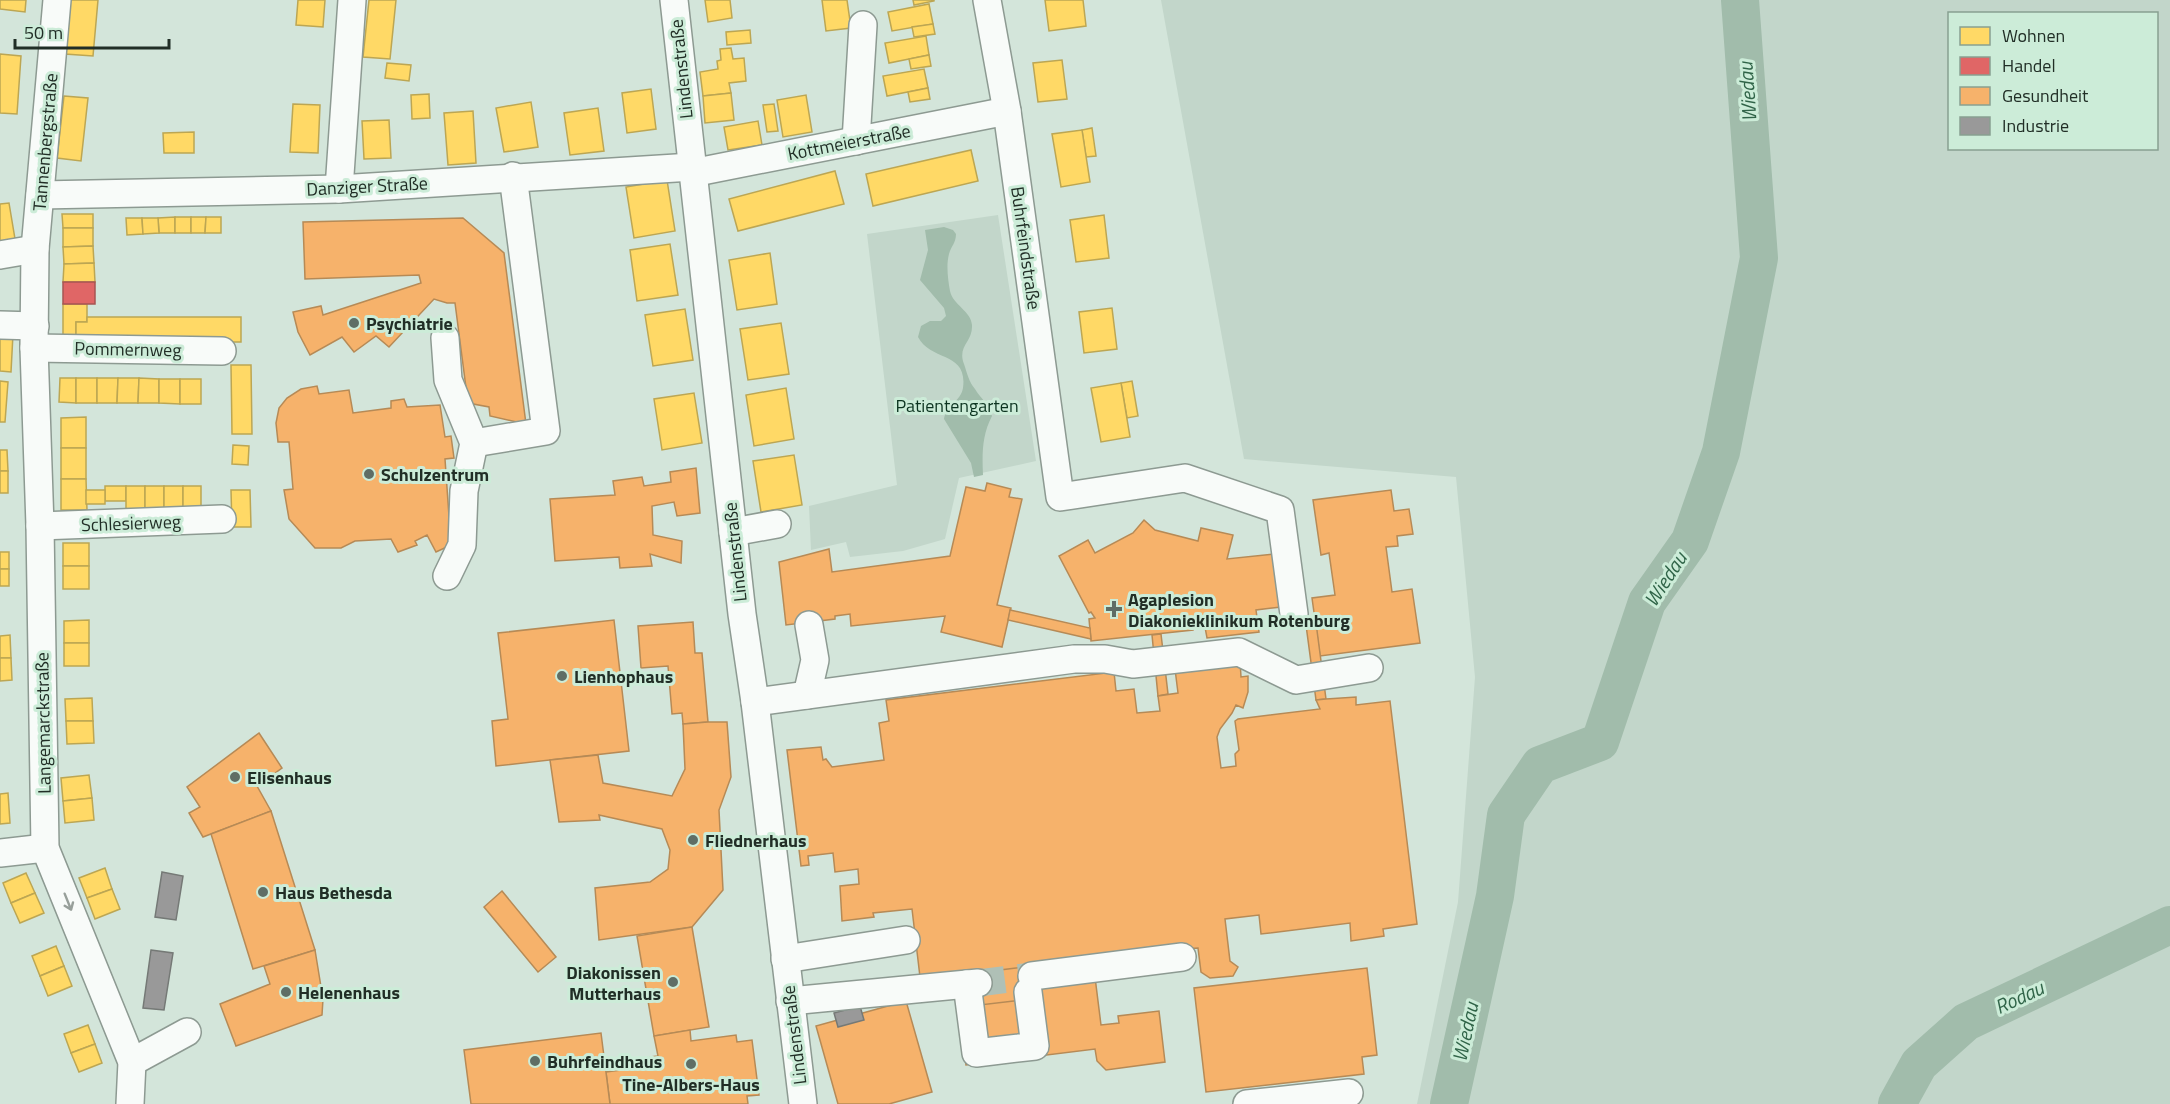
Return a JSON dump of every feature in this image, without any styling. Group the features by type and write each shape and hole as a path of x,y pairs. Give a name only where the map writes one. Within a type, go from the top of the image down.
{"street":[{"name":"Tannenbergstraße","path":"34,337 35,249 57,0"},
{"path":"339,189 352,0"},
{"name":"Lindenstraße","path":"674,0 733,532 803,1104"},
{"name":"Buhrfeindstraße","path":"987,0 1007,111 1060,497 1185,478 1280,510 1294,614"},
{"path":"856,141 863,25"},
{"name":"Kottmeierstraße","path":"692,170 1007,111"},
{"name":"Danziger Straße","path":"40,195 339,189 513,177 692,170"},
{"path":"474,443 546,431 513,177"},
{"path":"0,255 35,249"},
{"name":"Pommernweg","path":"0,324 34,337 222,351"},
{"name":"Langemarckstraße","path":"34,337 40,526 45,848 132,1062 130,1104"},
{"path":"445,338 448,380 474,443 464,491 462,545 447,576"},
{"name":"Schlesierweg","path":"40,526 222,519"},
{"path":"733,532 777,524"},
{"path":"807,695 815,660 809,625"},
{"path":"755,702 1074,659 1133,664 1239,652 1296,680 1369,668"},
{"path":"0,853 45,848"},
{"path":"785,959 906,940"},
{"path":"790,1001 973,983 976,1053 1035,1046 1030,984 1182,957"},
{"path":"132,1062 187,1032"},
{"path":"1246,1104 1349,1093"}],"green space":[{"path":"1161,0 2170,0 2170,1104 1417,1104 1458,902 1475,677 1456,477 1244,459"},
{"name":"Patientengarten","path":"998,215 1036,461 959,478 945,539 903,551 850,557 846,542 811,550 809,506 897,485 867,234"}],"shaded area":[{"path":"944,227 953,230 956,234 948,263 950,291 969,316 972,325 962,358 971,383 986,403 992,416 983,445 983,475 974,477 971,463 944,419 945,414 962,393 963,376 960,368 954,362 924,345 918,337 921,326 930,321 941,321 946,316 944,308 920,280 928,250 925,230"}],"building: Wohnen":[{"path":"0,0 26,0 25,12 0,9"},
{"path":"70,0 98,0 93,56 65,54"},
{"path":"298,0 325,0 323,27 296,25"},
{"path":"369,0 396,0 390,59 363,57"},
{"path":"705,0 730,0 732,18 708,22"},
{"path":"822,0 847,0 851,28 826,31"},
{"path":"913,0 934,0 934,1 914,5"},
{"path":"1045,0 1083,0 1086,26 1049,31"},
{"path":"929,4 933,24 892,31 888,12"},
{"path":"933,24 935,34 914,37 912,27"},
{"path":"750,30 751,43 727,45 726,32"},
{"path":"926,36 929,55 889,63 885,43"},
{"path":"731,48 733,59 744,58 746,81 729,83 731,93 703,96 700,72 718,69 717,61 721,60 720,49"},
{"path":"0,54 21,56 17,114 0,113"},
{"path":"929,55 931,66 911,69 909,59"},
{"path":"1062,60 1067,99 1038,102 1033,63"},
{"path":"387,63 411,65 409,81 385,78"},
{"path":"924,69 928,88 887,96 883,76"},
{"path":"928,88 930,99 910,102 908,92"},
{"path":"651,89 656,129 627,133 622,93"},
{"path":"731,93 734,120 705,123 703,96"},
{"path":"429,94 430,118 412,119 411,95"},
{"path":"806,95 812,132 783,137 777,100"},
{"path":"64,96 88,98 81,161 57,158"},
{"path":"531,102 538,147 504,152 496,108"},
{"path":"293,104 320,105 318,153 290,152"},
{"path":"774,104 778,131 767,132 763,105"},
{"path":"598,108 604,151 570,155 564,113"},
{"path":"473,111 476,163 448,165 444,113"},
{"path":"389,120 391,158 364,159 362,121"},
{"path":"758,121 762,145 728,150 724,127"},
{"path":"1092,128 1096,156 1086,157 1082,130"},
{"path":"1082,130 1090,182 1061,187 1052,134"},
{"path":"194,132 194,153 164,153 163,133"},
{"path":"971,150 978,181 873,206 866,174"},
{"path":"835,171 844,204 738,231 729,199"},
{"path":"667,180 675,231 634,238 626,187"},
{"path":"9,203 15,239 0,242 0,204"},
{"path":"62,214 93,214 93,228 63,228"},
{"path":"1104,215 1109,258 1076,262 1070,220"},
{"path":"175,217 175,233 159,233 158,218"},
{"path":"175,217 191,217 191,233 175,233"},
{"path":"191,217 206,217 205,233 191,233"},
{"path":"206,217 221,217 221,233 205,233"},
{"path":"126,218 142,218 143,234 127,235"},
{"path":"142,218 158,218 159,233 143,234"},
{"path":"63,228 93,228 93,246 63,247"},
{"path":"670,244 678,295 637,301 630,250"},
{"path":"93,246 94,263 64,264 63,247"},
{"path":"770,253 777,304 737,310 729,260"},
{"path":"94,263 95,282 63,282 64,264"},
{"path":"63,304 87,304 87,322 76,322 76,342 63,342"},
{"path":"1112,308 1117,349 1084,353 1079,312"},
{"path":"685,309 693,360 653,366 645,315"},
{"path":"87,317 241,317 241,342 76,342 76,322 87,322"},
{"path":"781,323 789,374 748,380 740,329"},
{"path":"0,333 13,334 11,372 0,371"},
{"path":"231,365 251,365 252,434 232,434"},
{"path":"60,378 76,378 76,403 59,402"},
{"path":"76,378 97,378 97,403 76,403"},
{"path":"97,378 118,378 117,403 97,403"},
{"path":"118,378 139,378 138,403 117,403"},
{"path":"139,378 159,379 159,403 138,403"},
{"path":"159,379 180,379 180,404 159,403"},
{"path":"180,379 201,379 201,404 180,404"},
{"path":"0,381 8,382 5,422 0,422"},
{"path":"1132,381 1138,416 1127,418 1121,383"},
{"path":"1121,383 1130,437 1101,442 1091,388"},
{"path":"786,388 794,439 754,446 746,395"},
{"path":"694,393 702,443 662,450 654,399"},
{"path":"86,417 86,448 61,448 61,418"},
{"path":"233,445 249,446 248,465 232,464"},
{"path":"61,448 86,448 86,479 61,479"},
{"path":"0,450 7,450 8,471 0,471"},
{"path":"794,455 802,505 761,512 753,461"},
{"path":"0,471 8,471 8,493 0,493"},
{"path":"61,479 86,479 87,510 61,510"},
{"path":"105,486 126,486 126,501 105,501"},
{"path":"126,486 145,486 145,511 126,511"},
{"path":"145,486 164,486 164,510 145,511"},
{"path":"164,486 183,486 183,511 164,510"},
{"path":"183,486 201,486 201,510 183,511"},
{"path":"86,490 105,490 105,504 86,504"},
{"path":"231,490 250,490 251,527 232,527"},
{"path":"63,543 89,543 89,566 63,566"},
{"path":"0,552 9,552 9,569 0,569"},
{"path":"63,566 89,566 89,589 63,589"},
{"path":"0,569 9,569 9,586 0,586"},
{"path":"89,620 89,643 64,643 64,621"},
{"path":"10,635 11,658 0,658 0,636"},
{"path":"64,643 89,643 89,666 64,666"},
{"path":"0,658 11,658 12,680 0,681"},
{"path":"92,698 93,721 66,721 65,699"},
{"path":"66,721 93,721 94,743 67,744"},
{"path":"89,775 92,798 63,801 61,778"},
{"path":"8,793 10,823 0,824 0,794"},
{"path":"92,798 94,820 65,823 63,801"},
{"path":"105,868 112,889 87,898 79,878"},
{"path":"26,873 35,893 11,903 3,883"},
{"path":"112,889 120,909 95,919 87,898"},
{"path":"35,893 44,913 20,923 11,903"},
{"path":"56,946 64,966 40,976 32,956"},
{"path":"64,966 72,986 48,996 40,976"},
{"path":"88,1025 95,1044 71,1053 64,1034"},
{"path":"95,1044 102,1063 79,1072 71,1053"}],"building: Handel":[{"path":"63,282 95,282 95,304 63,304"}],"building: Gesundheit":[{"name":"Psychiatrie","path":"463,218 504,253 526,424 490,416 489,407 468,403 455,303 434,299 389,347 376,336 354,352 342,337 310,355 298,332 293,312 321,306 323,315 421,283 419,275 305,279 303,222"},
{"name":"Schulzentrum","path":"317,386 319,394 349,390 353,413 391,408 391,401 404,399 407,407 440,405 445,437 451,436 454,458 445,459 451,545 436,552 427,535 415,541 417,545 398,552 391,539 355,541 341,548 315,548 289,519 284,490 293,489 289,442 278,442 276,423 279,408 287,398 301,389"},
{"path":"696,468 700,513 677,516 674,502 652,506 653,535 682,541 681,563 650,554 652,566 620,568 619,557 555,561 550,499 615,495 613,481 642,477 644,486 671,482 670,472"},
{"path":"987,483 1011,489 1009,497 1022,499 997,605 1011,608 1002,647 941,632 945,616 851,626 850,614 835,616 835,619 786,625 779,562 829,549 832,572 950,556 966,487 985,491"},
{"path":"1391,490 1394,511 1409,509 1413,534 1397,536 1398,546 1386,547 1392,592 1412,589 1420,643 1320,656 1312,598 1335,595 1329,553 1321,555 1313,500"},
{"path":"1144,520 1155,530 1198,541 1201,528 1233,535 1227,559 1275,554 1281,607 1256,610 1259,632 1207,638 1205,627 1091,641 1089,619 1095,618 1091,612 1089,613 1059,556 1088,540 1095,553 1133,533"},
{"path":"1010,610 1090,628 1091,639 1008,620"},
{"name":"Lienhophaus","path":"614,620 629,751 496,766 492,721 508,719 498,633"},
{"path":"693,622 695,653 702,653 708,722 683,724 682,713 672,714 668,666 641,668 638,626"},
{"path":"1316,623 1326,699 1316,700 1306,625"},
{"path":"1161,634 1168,694 1158,696 1152,635"},
{"path":"1240,661 1241,677 1248,676 1248,692 1243,708 1236,705 1217,737 1221,768 1236,766 1235,754 1239,750 1235,721 1238,719 1320,709 1316,700 1356,697 1356,705 1390,701 1417,924 1383,929 1384,936 1351,941 1350,923 1261,934 1259,915 1225,919 1230,961 1238,967 1233,976 1210,978 1201,972 1198,948 1182,949 1095,977 1101,1025 1119,1023 1118,1016 1159,1011 1165,1062 1106,1070 1097,1061 1095,1049 966,1065 954,973 920,977 912,909 873,913 874,917 842,921 840,886 859,884 858,869 835,872 833,853 808,856 809,865 801,866 787,750 821,747 823,760 826,759 832,767 884,760 879,723 889,721 886,700 1114,672 1116,691 1134,689 1137,713 1160,711 1158,696 1178,693 1175,669"},
{"name":"Fliednerhaus","path":"727,722 731,777 719,810 723,890 692,927 599,940 595,888 650,882 668,869 670,850 662,829 599,815 600,820 559,822 550,760 598,755 603,783 672,796 685,769 683,724"},
{"name":"Elisenhaus","path":"259,733 282,768 257,786 271,811 203,837 189,813 200,807 187,787"},
{"name":"Haus Bethesda","path":"271,811 315,950 253,969 211,834"},
{"path":"502,891 556,957 538,972 484,907"},
{"name":"Diakonissen Mutterhaus","path":"692,927 709,1027 654,1036 637,936"},
{"name":"Helenenhaus","path":"315,950 323,999 322,1015 236,1046 220,1004 270,984 264,966"},
{"path":"1031,966 1022,1000 980,1005 976,973"},
{"path":"1367,968 1377,1055 1362,1057 1364,1074 1206,1092 1194,988"},
{"path":"906,1001 932,1092 889,1104 838,1104 816,1026"},
{"name":"Tine-Albers-Haus","path":"690,1030 691,1041 736,1035 737,1042 752,1040 759,1095 747,1096 748,1104 610,1104 606,1072 628,1069 627,1060 658,1056 654,1036"},
{"name":"Buhrfeindhaus","path":"601,1033 610,1104 471,1104 464,1050"}],"building: Industrie":[{"path":"162,872 183,876 176,920 155,917"},
{"path":"151,950 173,953 164,1010 143,1008"},
{"path":"860,1006 864,1020 838,1027 834,1013"}],"waterway":[{"name":"Wiedau","path":"1449,1104 1495,896 1506,815 1540,765 1600,742 1647,602 1690,541 1721,452 1759,258 1740,0"},
{"name":"Rodau","path":"1897,1104 1919,1064 1966,1022 2170,925"}],"tunnel":[{"path":"978,983 1032,976"}],"place":[{"name":"Psychiatrie","path":"354,323"},
{"name":"Schulzentrum","path":"369,474"},
{"name":"Agaplesion Diakonieklinikum Rotenburg","path":"1114,609"},
{"name":"Lienhophaus","path":"562,676"},
{"name":"Elisenhaus","path":"235,777"},
{"name":"Fliednerhaus","path":"693,840"},
{"name":"Haus Bethesda","path":"263,892"},
{"name":"Diakonissen Mutterhaus","path":"673,982"},
{"name":"Helenenhaus","path":"286,992"},
{"name":"Buhrfeindhaus","path":"535,1061"},
{"name":"Tine-Albers-Haus","path":"691,1064"}]}
